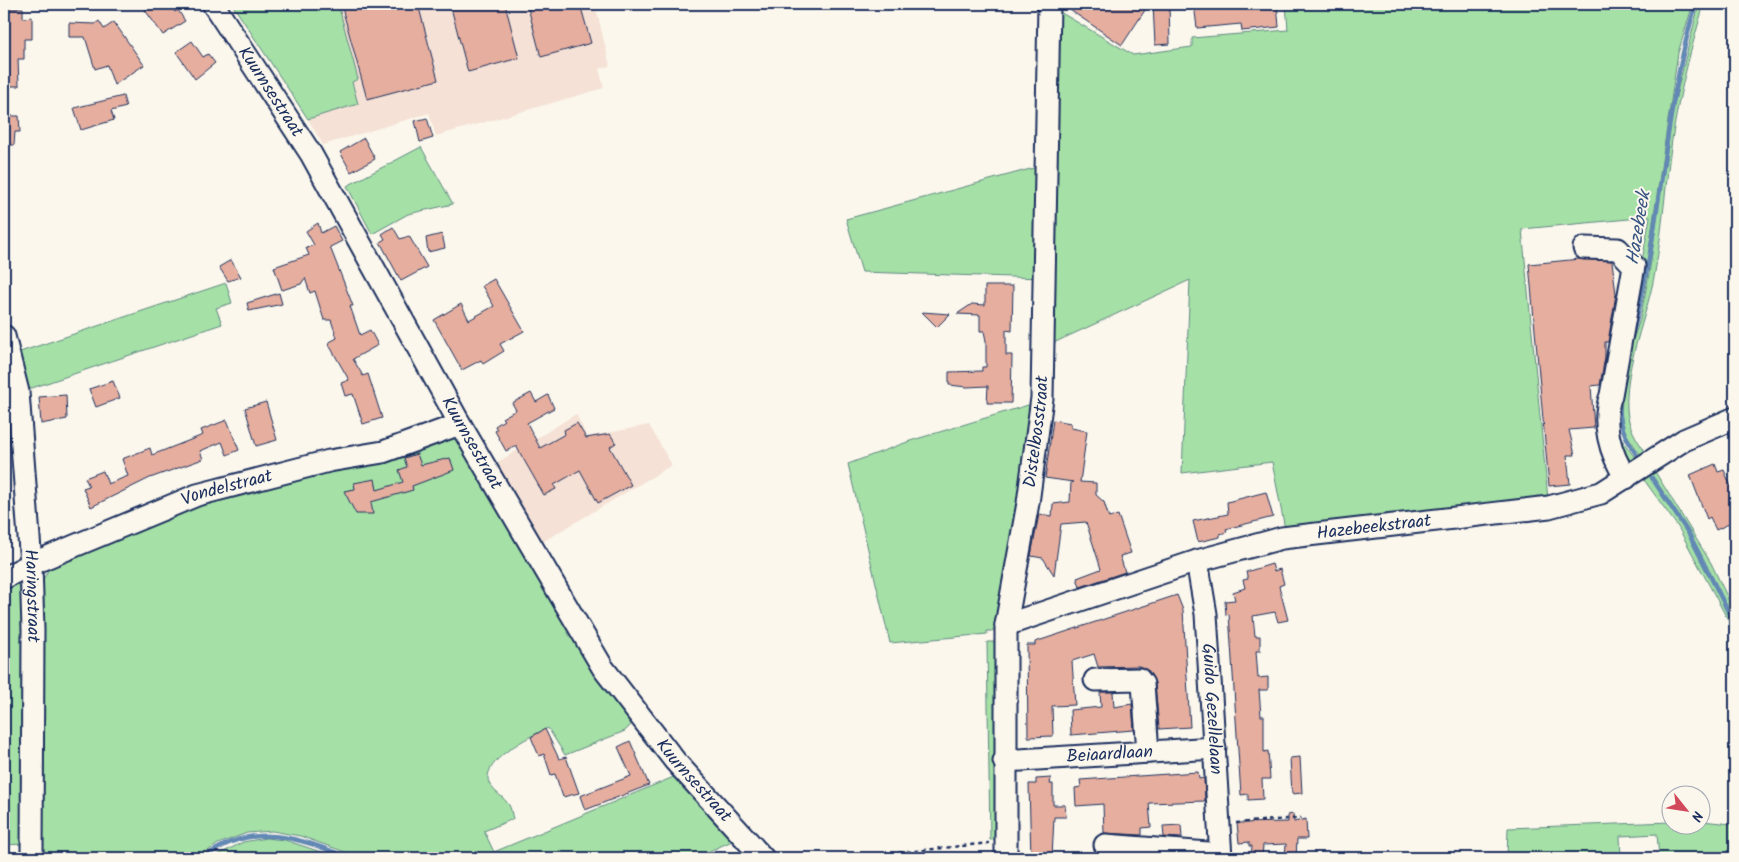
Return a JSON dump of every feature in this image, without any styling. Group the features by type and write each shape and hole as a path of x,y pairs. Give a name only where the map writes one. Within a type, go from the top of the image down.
{"street":[{"name":"Kuurnsestraat","path":"213,4 311,154 460,424 618,690 675,761 763,858"},
{"name":"Distelbosstraat","path":"1006,850 1004,761 1006,626 1040,426 1048,160 1049,4"},
{"path":"1584,248 1618,249 1634,266 1611,395 1606,408 1608,438 1618,466 1626,478"},
{"name":"Haringstraat","path":"4,336 18,392 31,564 32,858"},
{"name":"Hazebeekstraat","path":"1006,626 1197,561 1282,538 1549,507 1600,493 1684,440 1735,418"},
{"name":"Vondelstraat","path":"4,578 31,564 197,495 312,465 383,452 460,424"},
{"name":"Guido Gezellelaan","path":"1197,561 1206,614 1221,856"},
{"path":"1095,680 1139,679 1143,684 1148,752"},
{"name":"Beiaardlaan","path":"1004,761 1215,748"},
{"path":"1105,846 1221,856"}],"path":[{"path":"1219,824 1302,818"},
{"path":"851,858 1006,850"}],"shaded area":[{"path":"338,4 595,4 610,66 599,69 604,88 436,136 429,113 323,145 308,119 358,104 352,82 358,79"},
{"path":"576,414 587,437 649,425 672,465 539,544 495,464"}],"green space":[{"path":"232,4 338,4 358,79 352,82 358,104 308,119"},
{"path":"1286,4 1693,4 1678,53 1646,269 1630,341 1621,369 1616,421 1622,440 1636,459 1632,463 1617,441 1611,421 1614,386 1636,294 1650,217 1522,229 1548,499 1325,522 1285,529 1272,462 1182,473 1190,280 1049,345 1053,8 1133,55 1192,47 1192,38 1288,30"},
{"path":"1699,4 1704,4 1688,62 1675,122 1655,272 1629,374 1627,409 1633,432 1646,453 1641,456 1625,432 1621,422 1623,370 1640,319 1649,274 1673,108"},
{"path":"421,147 453,204 408,214 372,234 347,186"},
{"path":"1045,165 1042,278 862,272 846,219"},
{"path":"226,283 232,303 216,308 222,324 26,390 14,354"},
{"path":"1038,402 996,631 987,631 987,634 890,643 848,464 910,441"},
{"path":"457,436 588,663 633,723 625,731 565,755 548,728 519,743 498,759 491,767 488,776 490,785 509,805 513,819 484,831 494,852 676,776 732,841 694,858 362,858 300,836 272,831 247,833 218,844 198,858 37,858 43,580 48,570 161,516 288,475 334,472"},
{"path":"1654,470 1711,563 1735,613 1735,633 1678,527 1642,477"},
{"path":"24,579 25,844 4,845 4,584"},
{"path":"987,642 997,642 999,839 990,840"},
{"path":"1662,822 1662,834 1712,834 1712,822 1731,824 1735,828 1735,858 1659,858 1657,834 1620,836 1621,858 1507,858 1508,828"},
{"path":"266,838 285,840 339,858 212,858 243,842"}],"building":[{"path":"154,4 169,4 175,12 178,10 185,21 163,35 145,10"},
{"path":"341,4 418,4 438,80 367,99"},
{"path":"450,4 505,4 519,58 468,72"},
{"path":"527,4 580,4 591,43 541,57"},
{"path":"1061,4 1149,4 1122,45"},
{"path":"1153,4 1169,4 1170,44 1155,45"},
{"path":"1194,4 1277,4 1279,27 1242,31 1241,24 1197,28"},
{"path":"4,8 23,8 23,18 32,17 32,39 24,39 24,59 18,59 19,86 4,86"},
{"path":"99,21 104,29 114,22 144,65 114,85 107,65 95,69 85,37 69,37 69,23 95,24"},
{"path":"192,41 203,57 208,54 215,63 195,79 176,52"},
{"path":"123,96 126,107 111,111 114,120 81,130 74,108"},
{"path":"4,116 19,116 20,132 15,132 14,145 4,145"},
{"path":"427,118 433,138 420,142 415,121"},
{"path":"364,138 375,159 351,172 340,152"},
{"path":"318,223 321,233 334,226 342,241 330,247 353,306 350,306 360,335 370,330 378,345 353,359 363,376 368,374 382,418 363,424 353,394 345,396 341,383 349,380 328,343 337,338 331,320 324,320 315,291 310,293 305,278 301,284 282,290 274,267 309,255 306,248 314,245 306,231"},
{"path":"393,227 400,239 409,236 427,267 401,281 380,242 385,239 382,234"},
{"path":"442,234 445,248 428,252 426,238"},
{"path":"1580,259 1612,261 1616,294 1608,342 1605,342 1605,357 1600,385 1591,386 1594,428 1569,430 1575,455 1567,455 1570,484 1549,486 1529,264"},
{"path":"231,260 241,277 228,281 219,267"},
{"path":"494,279 524,331 500,344 504,351 483,364 481,360 462,370 434,320 461,304 469,320 494,306 482,286"},
{"path":"985,286 1013,286 1012,331 1006,330 1006,355 1012,355 1011,403 987,403 988,386 967,387 949,385 949,372 982,371 982,367 986,367 986,341 984,331 980,331 980,315 957,314 972,304 985,305"},
{"path":"279,293 282,304 249,311 247,303"},
{"path":"922,312 950,314 937,327"},
{"path":"113,381 120,398 96,407 89,389"},
{"path":"531,393 536,402 548,395 554,408 527,423 540,448 565,434 564,430 577,423 586,438 610,434 616,443 610,447 631,485 598,503 580,470 554,485 556,489 544,495 516,446 506,451 495,431 497,430 495,426 504,420 502,418 516,410 512,403"},
{"path":"66,395 67,419 41,424 39,397"},
{"path":"266,402 277,440 256,446 245,408"},
{"path":"227,420 239,450 227,455 222,442 200,451 203,459 150,478 91,507 83,488 89,486 85,478 103,471 108,484 128,476 122,459 150,448 152,455 203,435 201,430"},
{"path":"1053,420 1071,423 1071,428 1087,431 1080,482 1096,483 1096,495 1104,502 1109,518 1118,515 1131,553 1120,556 1125,572 1080,587 1077,578 1101,569 1086,522 1061,524 1054,575 1043,558 1031,556 1039,514 1052,516 1053,504 1070,502 1071,482 1073,482 1045,478"},
{"path":"417,454 421,465 450,458 454,470 412,486 413,490 371,502 373,514 356,514 344,491 355,489 354,483 375,479 377,490 403,482 399,470 407,467 404,458"},
{"path":"1715,464 1718,472 1724,470 1735,496 1735,521 1716,530 1710,517 1707,519 1690,475"},
{"path":"1266,492 1273,517 1226,529 1227,532 1220,534 1220,537 1198,542 1193,521 1228,514 1227,502"},
{"path":"1272,564 1274,571 1280,569 1284,584 1279,586 1288,620 1278,622 1275,612 1253,616 1255,636 1260,636 1260,651 1256,651 1258,678 1268,677 1268,690 1259,690 1261,716 1264,716 1264,752 1268,751 1270,779 1262,779 1263,799 1248,800 1248,794 1241,795 1229,614 1226,615 1225,601 1235,600 1233,592 1245,588 1243,580 1248,579 1246,572"},
{"path":"1177,595 1183,610 1190,727 1159,729 1155,683 1149,671 1139,666 1098,667 1094,654 1072,661 1075,705 1052,706 1053,736 1028,737 1027,645 1035,645 1035,642"},
{"path":"1100,692 1113,692 1114,707 1132,704 1134,730 1071,735 1070,710 1101,707"},
{"path":"545,729 559,759 566,757 579,793 563,797 555,774 551,775 544,754 539,756 531,737"},
{"path":"630,741 649,785 585,810 580,796 631,776 618,747"},
{"path":"1300,757 1302,793 1292,794 1290,758"},
{"path":"1198,772 1199,779 1204,778 1205,801 1149,803 1151,827 1142,828 1142,835 1104,833 1103,804 1076,806 1075,788 1081,787 1080,780"},
{"path":"1051,778 1050,784 1053,784 1053,805 1065,805 1066,817 1054,817 1052,858 1031,858 1029,784 1036,784 1036,779"},
{"path":"1293,814 1294,822 1306,819 1307,839 1297,839 1296,858 1285,858 1286,844 1263,845 1262,858 1251,858 1252,846 1249,846 1249,842 1239,843 1237,823 1288,822 1288,815"},
{"path":"1181,825 1182,838 1164,837 1163,826"}],"waterway":[{"name":"Hazebeek","path":"1630,343 1649,259 1676,88 1696,4"},
{"name":"Hazebeek","path":"1619,402 1623,429 1636,454"},
{"name":"Hazebeek","path":"1652,478 1689,534 1735,625"},
{"name":"Hazebeek","path":"204,858 222,846 240,839 258,836 294,839 349,858"}]}
